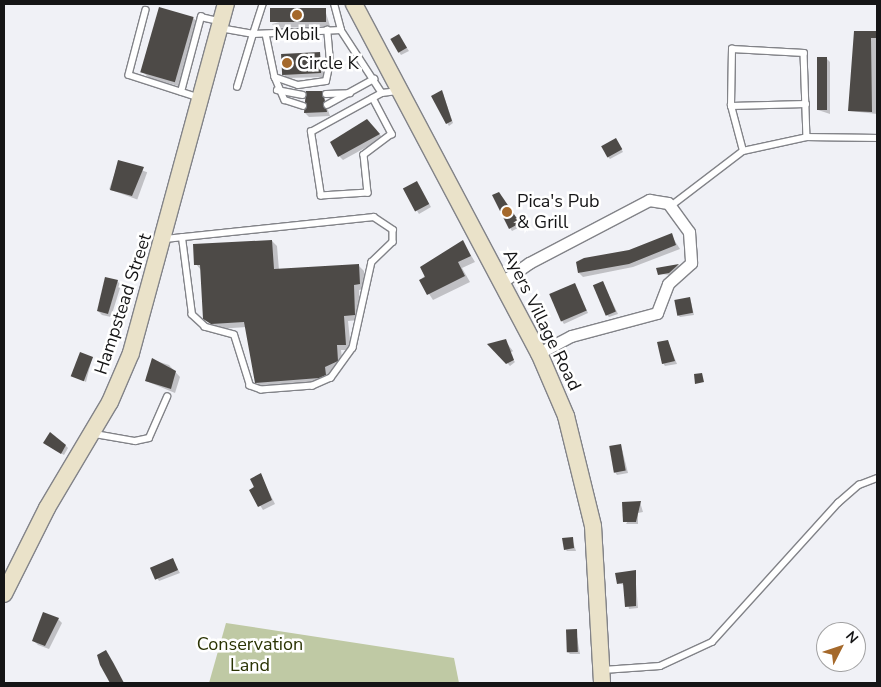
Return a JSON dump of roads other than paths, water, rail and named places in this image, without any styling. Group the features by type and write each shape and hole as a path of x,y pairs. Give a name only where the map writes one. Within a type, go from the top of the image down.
{"main road":[{"name":"Hampstead Street","path":"4,594 92,433 134,345 165,239 226,4"},
{"name":"Ayers Village Road","path":"354,4 539,353 566,416 589,498 596,551 601,677"}],"street":[{"path":"502,282 624,211 649,200 661,200 671,206 689,232 691,263 668,284 662,307 640,321 557,341 539,353"}],"lane":[{"path":"237,87 263,4"},
{"path":"334,4 341,30 382,94"},
{"path":"146,10 129,75 202,98"},
{"path":"181,92 202,17 220,25 253,34 341,30"},
{"path":"275,77 298,85 326,81 330,62 327,30"},
{"path":"266,34 277,90 290,103 303,106"},
{"path":"743,151 731,106 732,50 804,53 807,138"},
{"path":"326,105 374,79"},
{"path":"277,90 303,95"},
{"path":"373,98 392,134 364,155 368,193 321,196 312,132 373,98 400,90"},
{"path":"326,94 350,93"},
{"path":"731,106 806,104"},
{"path":"671,206 743,151 807,138 877,138"},
{"path":"165,239 374,217 393,230 392,242 372,262 353,348 331,378 312,386 261,390 250,386 234,335 205,327 192,315 182,238"},
{"path":"92,433 134,441 149,438 167,397"},
{"path":"601,677 660,666 712,642 838,503 858,485 877,478"}],"place":[{"name":"Mobil","path":"297,15"},
{"name":"Circle K","path":"287,63"},
{"name":"Pica's Pub & Grill","path":"507,212"}],"park label":[{"name":"Conservation Land","path":"250,655"}]}
